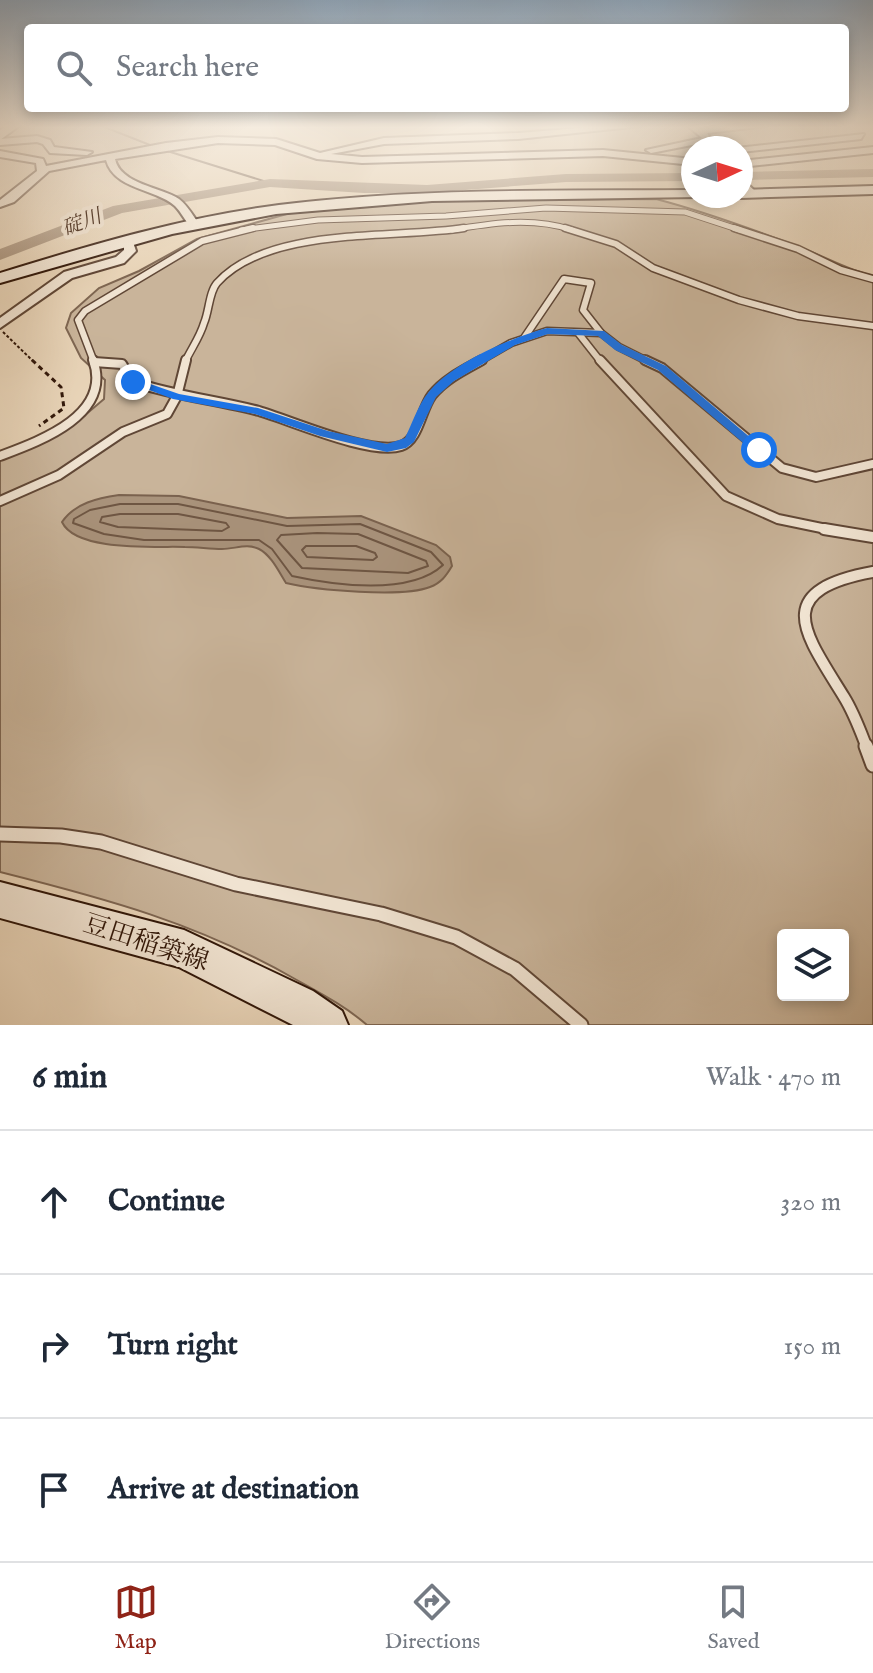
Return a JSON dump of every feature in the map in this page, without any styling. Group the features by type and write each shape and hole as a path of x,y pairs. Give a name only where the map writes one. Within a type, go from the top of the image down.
{"street":[{"path":"0,204 10,200 39,174"},
{"path":"121,174 171,199 194,225"},
{"path":"753,194 873,190"},
{"path":"0,278 128,241 274,210 402,198 681,194"},
{"path":"0,327 68,275 120,260 130,251 128,241"},
{"name":"豆田稲築線","path":"0,900 184,949 299,1005 328,1025"}],"lane":[{"path":"0,456 76,419 94,402 99,378 79,331 78,320 85,311 202,241 269,225 546,208 679,211 785,244 841,270 873,279"},
{"path":"502,211 535,220 530,222"},
{"path":"438,216 443,227 452,229"},
{"path":"0,501 59,475 123,432 167,414 177,396 183,365 204,325 215,284 242,262 326,238 427,234 494,223 550,223 616,244 653,268 739,300 798,316 873,326"},
{"path":"524,338 564,279 591,283 583,310 601,333 619,347 662,368 782,468 816,477 873,464"},
{"path":"94,362 122,364 133,382 177,396 258,411 325,434 387,448 402,446 410,440 431,396 450,378 524,338 564,330 579,334 601,333"},
{"path":"579,334 611,374 726,496 747,509 781,521 873,537"},
{"path":"873,572 823,586 808,599 805,615 806,633 815,653 848,703 873,765"},
{"path":"0,834 61,836 101,842 236,884 381,914 456,937 515,969 581,1025"}],"path":[{"path":"0,327 61,387 64,408 29,431"}],"shaded area":[{"path":"656,199 749,228 873,276 873,1025 367,1025 323,995 223,942 115,903 0,872 0,459 77,422 104,399 105,380 81,358 66,328 71,313 99,288 139,271 197,239 301,210 424,201"}],"water":[{"path":"119,495 179,496 287,518 361,516 436,545 450,557 452,566 437,583 417,590 359,592 317,588 286,583 267,555 254,547 137,547 99,543 70,532 62,522 80,506"}],"waterway":[{"path":"241,174 270,183"},
{"name":"碇川","path":"753,176 836,174"},
{"name":"碇川","path":"0,255 118,209 270,183 364,189 427,189 566,178 681,177"}],"route":[{"path":"133,382 217,406 258,411 325,434 387,448 402,446 410,440 431,396 450,378 511,343 547,331 601,333 619,347 662,368 759,450"}]}
